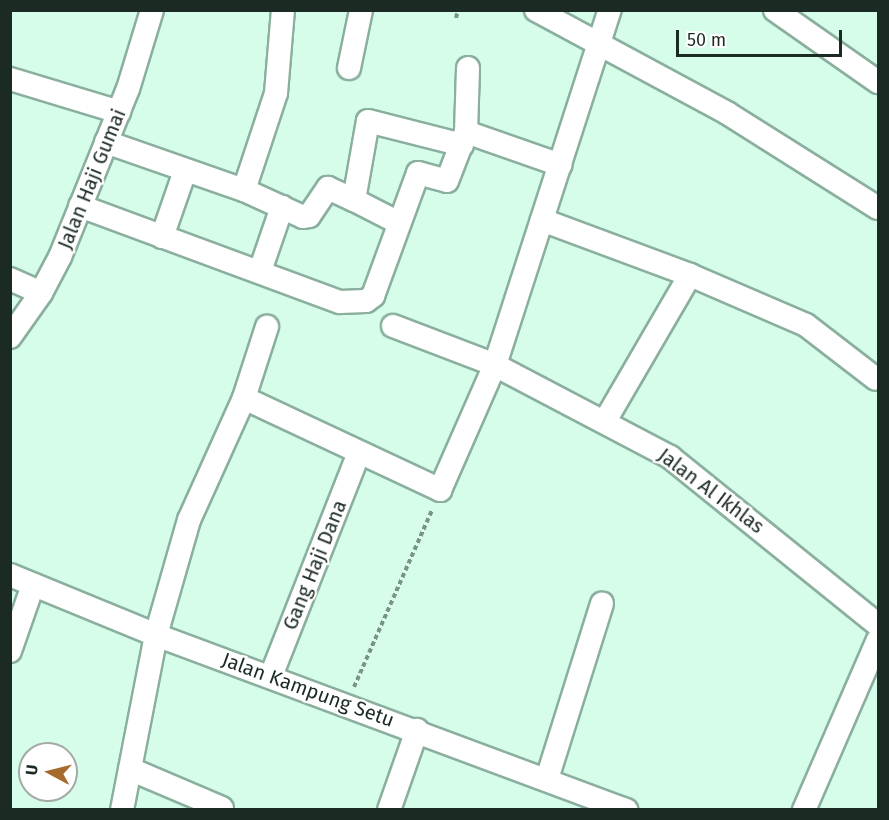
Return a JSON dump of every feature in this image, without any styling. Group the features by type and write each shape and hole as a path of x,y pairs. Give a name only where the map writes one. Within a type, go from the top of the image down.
{"street":[{"name":"Jalan Haji Gumai","path":"10,337 41,293 80,206 119,112 152,10"},
{"path":"244,190 276,93 283,10"},
{"path":"349,68 361,10"},
{"path":"536,10 727,113 879,208"},
{"path":"244,398 440,490 495,365 610,10"},
{"path":"775,10 879,82"},
{"path":"80,206 340,302 366,302 373,296 418,173 447,181 464,139 468,68"},
{"path":"10,79 119,112"},
{"path":"354,200 368,121 464,139 560,165"},
{"path":"106,142 244,190 303,217 309,216 328,188 399,223"},
{"path":"162,237 185,171"},
{"path":"260,271 282,207"},
{"path":"542,220 690,275 806,325 878,378"},
{"path":"605,421 690,275"},
{"path":"10,279 41,293"},
{"name":"Jalan Al Ikhlas","path":"393,326 495,365 605,421 689,470 879,625"},
{"path":"122,810 156,635 189,520 244,398 267,327"},
{"name":"Gang Haji Dana","path":"271,676 359,453"},
{"name":"Jalan Kampung Setu","path":"10,575 156,635 547,778 579,801 626,810"},
{"path":"10,651 33,585"},
{"path":"547,778 602,603"},
{"path":"804,810 879,640"},
{"path":"388,810 417,730"},
{"path":"130,769 222,808"}],"path":[{"path":"456,18 458,10"},
{"path":"355,685 440,490"}]}
